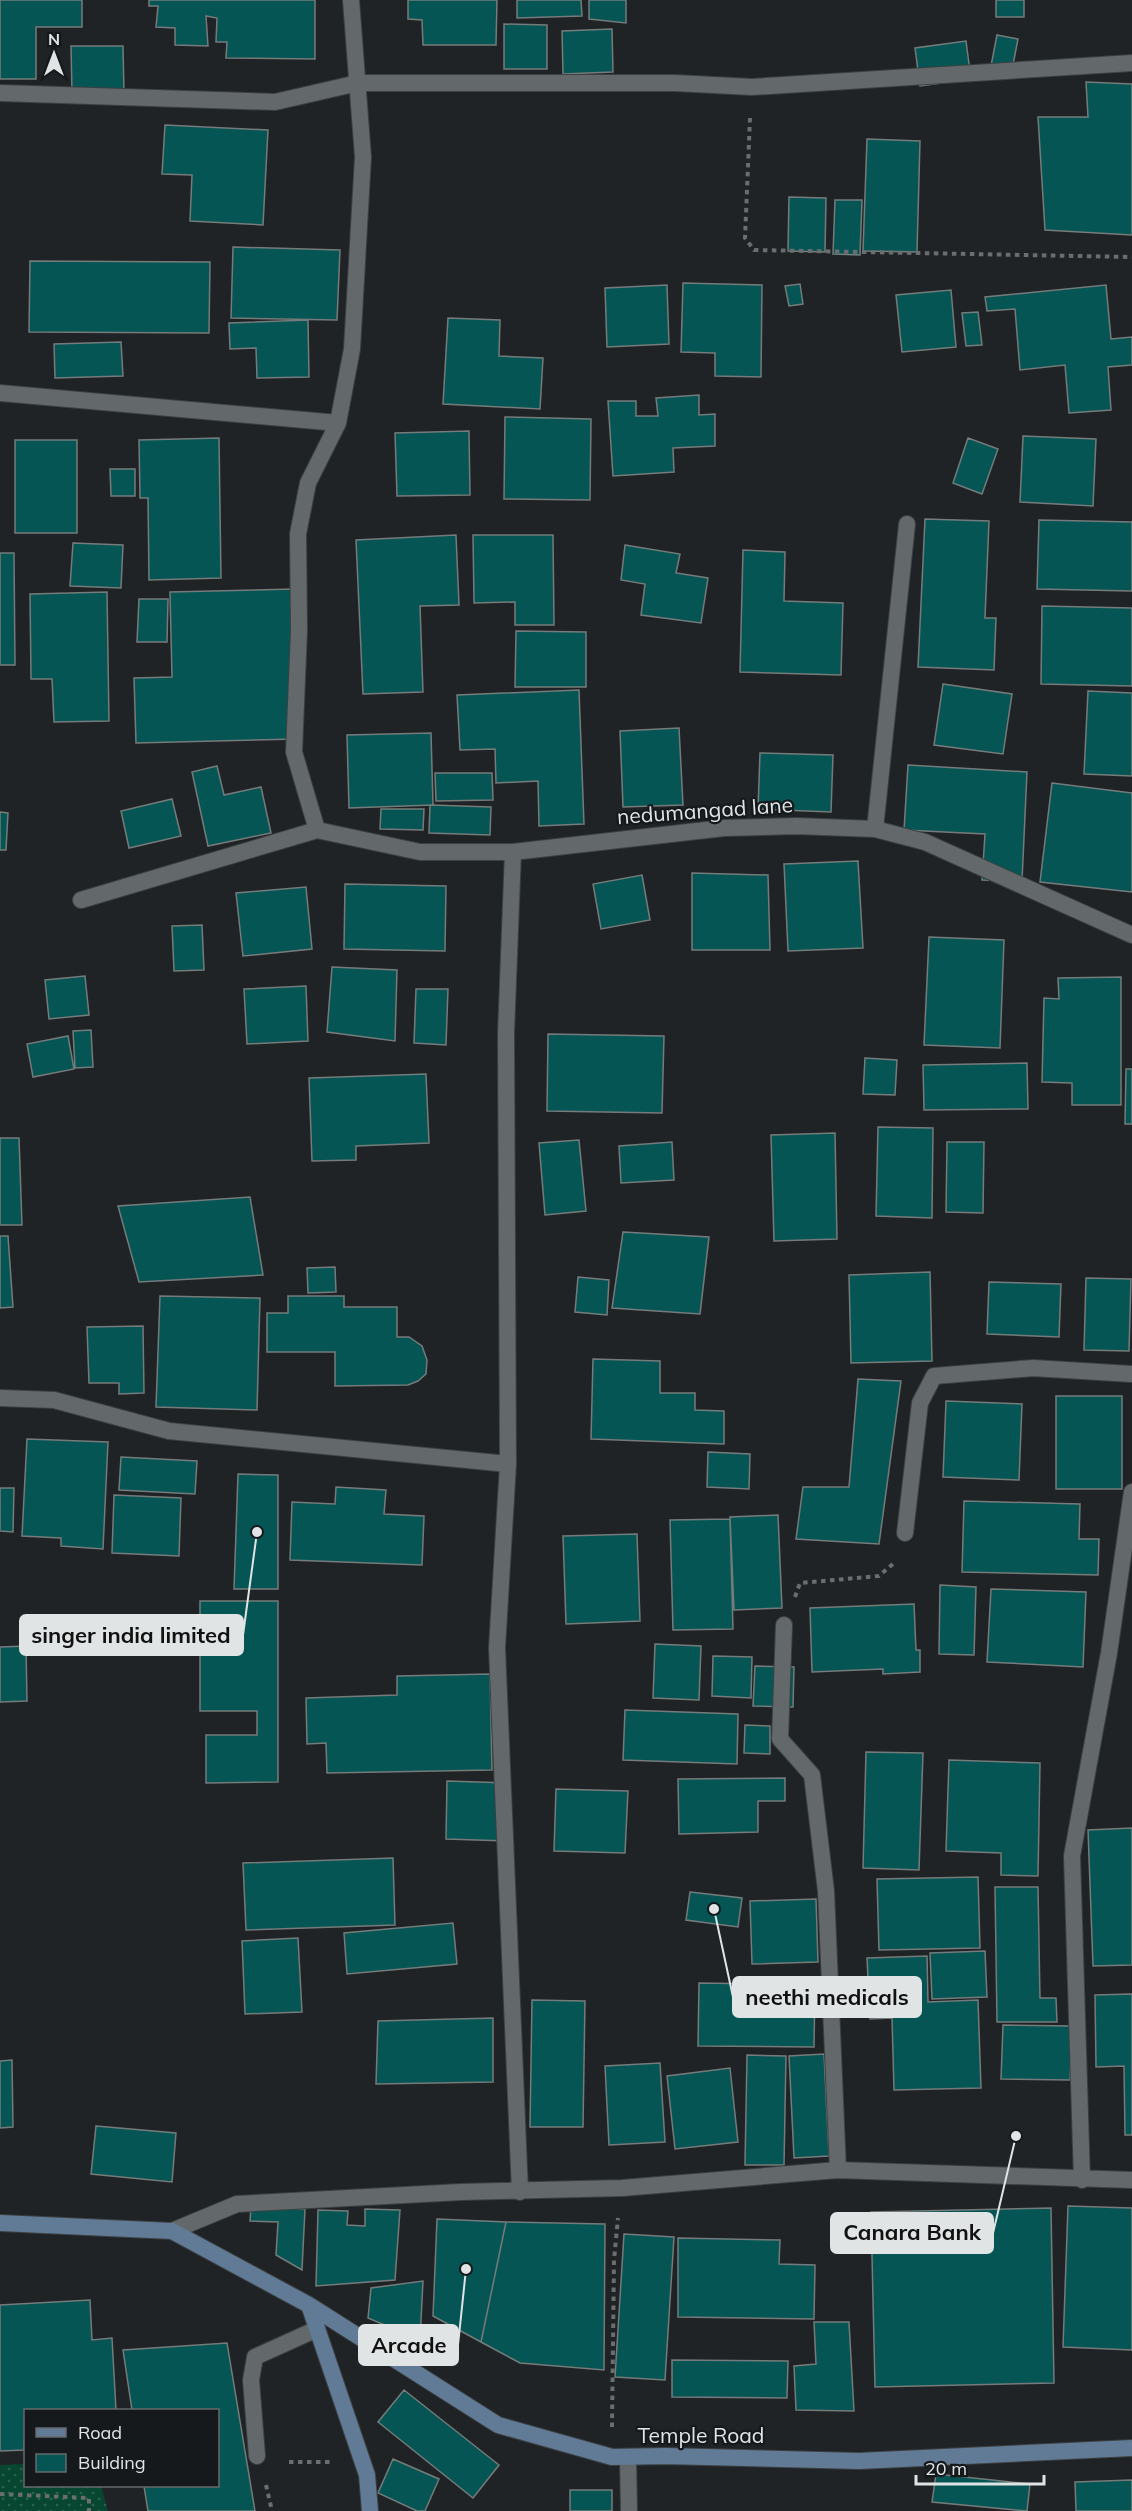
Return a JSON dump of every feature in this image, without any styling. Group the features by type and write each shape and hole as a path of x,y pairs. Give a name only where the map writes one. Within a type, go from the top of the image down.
{"main road":[{"path":"0,2223 172,2231"},
{"name":"Temple Road","path":"172,2231 309,2305 498,2425 620,2458 664,2456 859,2460 1132,2448"},
{"path":"309,2305 368,2475 370,2511"}],"street":[{"path":"81,900 317,830 294,752 299,630 298,534 308,483 338,423 352,349 363,157 351,0"},
{"path":"0,93 275,102 358,83 675,83 752,87 1132,63"},
{"path":"0,393 338,423"},
{"path":"875,829 907,524"},
{"name":"nedumangad lane","path":"317,830 420,852 513,852 724,828 796,826 875,829 925,842 1132,934"},
{"path":"513,852 506,1033 508,1464 497,1648 520,2192"},
{"path":"905,1533 920,1403 934,1376 1033,1368 1132,1374"},
{"path":"0,1398 54,1400 170,1431 508,1464"},
{"path":"1082,2180 1072,1856 1109,1653 1132,1492"},
{"path":"784,1625 780,1739 812,1776 826,1891 838,2170"},
{"path":"172,2231 237,2204 461,2192 622,2188 838,2170 1132,2180"},
{"path":"257,2456 251,2380 255,2356 317,2329"},
{"path":"620,2458 629,2511"}],"path":[{"path":"752,87 745,238 754,250 1132,257"},
{"path":"784,1625 800,1583 879,1576 897,1560 905,1533"},
{"path":"620,2458 614,2260 622,2188"},
{"path":"289,2462 363,2462"},
{"path":"266,2483 272,2511"},
{"path":"0,2494 88,2498 89,2511"}],"green space":[{"path":"24,2464 24,2487 101,2487 108,2511 0,2511 0,2465"}],"building":[{"path":"0,0 82,0 82,27 36,27 36,79 0,79"},
{"path":"149,0 315,0 315,59 226,58 227,42 216,42 217,18 206,16 208,46 175,45 175,28 156,27 158,6 149,6"},
{"path":"408,0 497,0 496,45 423,45 422,20 408,19"},
{"path":"517,0 581,0 582,16 517,18"},
{"path":"589,0 626,0 626,23 589,19"},
{"path":"996,0 1024,0 1024,17 996,17"},
{"path":"504,24 547,25 547,69 504,69"},
{"path":"612,29 613,72 563,74 562,31"},
{"path":"997,35 1018,39 1011,75 990,71"},
{"path":"966,41 971,79 920,86 915,48"},
{"path":"71,46 123,46 124,94 72,94"},
{"path":"1086,82 1132,84 1132,235 1045,230 1038,117 1088,117"},
{"path":"165,125 268,130 263,225 190,221 192,175 162,174"},
{"path":"867,139 920,141 917,252 863,251"},
{"path":"789,197 826,198 825,252 788,251"},
{"path":"835,200 862,200 860,255 833,254"},
{"path":"233,247 340,250 337,320 231,318"},
{"path":"30,261 210,262 209,333 29,332"},
{"path":"683,283 762,285 761,377 715,376 715,353 681,352"},
{"path":"800,284 803,304 789,306 785,286"},
{"path":"667,285 669,344 607,347 605,288"},
{"path":"1106,285 1111,339 1132,337 1132,365 1108,367 1111,410 1069,413 1065,365 1020,370 1015,309 987,311 985,297"},
{"path":"951,290 956,347 902,352 896,295"},
{"path":"978,312 982,345 966,346 962,313"},
{"path":"448,318 500,320 499,356 543,358 540,409 443,404"},
{"path":"308,320 309,377 257,378 256,348 230,349 229,323"},
{"path":"121,342 123,376 55,378 54,344"},
{"path":"699,395 699,415 715,414 715,446 673,448 674,472 613,476 608,401 636,401 636,416 658,416 656,398"},
{"path":"505,417 591,419 590,500 504,499"},
{"path":"469,431 470,495 397,496 395,433"},
{"path":"1023,436 1096,439 1093,506 1020,502"},
{"path":"219,438 221,578 149,580 148,498 140,498 139,440"},
{"path":"968,438 998,449 982,494 953,483"},
{"path":"15,440 77,440 77,533 15,533"},
{"path":"110,469 135,469 135,496 111,496"},
{"path":"925,519 989,521 985,618 996,618 994,670 918,667"},
{"path":"1039,520 1132,522 1132,591 1037,589"},
{"path":"456,535 459,605 420,606 423,692 363,694 356,540"},
{"path":"473,535 553,535 554,625 515,625 515,602 474,603"},
{"path":"73,543 123,545 121,588 70,586"},
{"path":"625,545 680,554 676,573 708,578 701,623 641,615 645,584 621,580"},
{"path":"743,550 785,552 784,601 843,603 841,675 740,672"},
{"path":"0,553 14,553 15,665 0,665"},
{"path":"294,589 298,739 136,743 134,678 172,677 170,592"},
{"path":"107,592 109,721 54,722 52,679 31,679 30,594"},
{"path":"139,599 168,599 167,642 137,642"},
{"path":"1042,606 1132,608 1132,686 1041,684"},
{"path":"516,631 586,632 586,687 515,687"},
{"path":"943,684 1012,694 1003,754 934,745"},
{"path":"579,690 584,824 539,826 538,781 496,783 495,749 460,750 457,695"},
{"path":"1088,691 1132,693 1132,776 1084,774"},
{"path":"679,728 683,805 623,807 620,731"},
{"path":"431,733 433,805 349,808 347,735"},
{"path":"760,753 833,755 831,812 758,809"},
{"path":"908,765 1027,772 1022,881 982,880 985,834 904,830"},
{"path":"217,766 224,795 261,787 271,833 208,846 192,772"},
{"path":"435,773 492,773 493,800 436,801"},
{"path":"1052,783 1132,793 1132,892 1040,882"},
{"path":"172,799 181,836 129,848 121,811"},
{"path":"430,805 491,807 490,835 429,833"},
{"path":"381,809 424,809 423,830 380,829"},
{"path":"0,812 8,813 6,850 0,850"},
{"path":"858,861 863,948 788,951 784,864"},
{"path":"692,873 768,875 770,950 692,950"},
{"path":"642,875 650,920 601,929 593,884"},
{"path":"345,884 446,886 445,951 344,949"},
{"path":"306,887 312,949 243,956 236,893"},
{"path":"202,925 204,970 174,971 172,926"},
{"path":"929,937 1004,940 1000,1048 924,1045"},
{"path":"332,967 397,970 395,1041 327,1032"},
{"path":"85,976 89,1015 49,1019 45,980"},
{"path":"1121,977 1121,1105 1072,1105 1072,1083 1042,1082 1044,998 1059,999 1058,978"},
{"path":"306,986 308,1041 247,1044 244,989"},
{"path":"416,989 448,989 446,1045 414,1043"},
{"path":"91,1030 93,1067 75,1068 73,1031"},
{"path":"548,1034 664,1036 662,1113 547,1111"},
{"path":"68,1036 74,1069 33,1077 27,1044"},
{"path":"865,1058 897,1060 895,1095 863,1094"},
{"path":"1027,1063 1028,1109 924,1110 923,1065"},
{"path":"1126,1069 1132,1069 1132,1124 1125,1124"},
{"path":"426,1074 429,1143 356,1146 356,1160 312,1161 309,1078"},
{"path":"878,1127 933,1128 932,1218 876,1216"},
{"path":"835,1133 837,1239 774,1241 771,1135"},
{"path":"0,1138 19,1138 22,1225 0,1225"},
{"path":"579,1140 586,1211 545,1215 539,1143"},
{"path":"672,1142 674,1180 621,1183 619,1146"},
{"path":"947,1142 984,1142 983,1213 946,1212"},
{"path":"250,1197 263,1275 139,1282 118,1206"},
{"path":"623,1232 709,1237 700,1314 612,1308"},
{"path":"0,1236 8,1236 13,1307 0,1308"},
{"path":"335,1267 336,1292 308,1293 307,1268"},
{"path":"930,1272 932,1361 851,1363 849,1275"},
{"path":"578,1277 609,1280 607,1315 575,1312"},
{"path":"1086,1278 1131,1279 1129,1351 1084,1350"},
{"path":"989,1282 1061,1284 1059,1337 987,1334"},
{"path":"160,1296 260,1298 257,1410 156,1407"},
{"path":"288,1296 344,1296 344,1307 397,1307 397,1337 409,1337 422,1346 427,1360 426,1374 418,1381 408,1385 335,1386 335,1352 267,1352 267,1313 288,1313"},
{"path":"143,1326 144,1393 119,1394 119,1383 89,1383 87,1327"},
{"path":"593,1359 660,1361 660,1393 695,1393 695,1410 724,1411 724,1444 591,1439"},
{"path":"858,1379 901,1381 879,1544 796,1539 803,1487 849,1487"},
{"path":"1056,1396 1122,1396 1122,1489 1056,1489"},
{"path":"946,1401 1022,1404 1019,1480 943,1477"},
{"path":"27,1439 108,1442 103,1549 61,1546 61,1538 22,1536"},
{"path":"708,1452 750,1454 749,1489 707,1487"},
{"path":"121,1457 197,1461 195,1494 119,1490"},
{"path":"238,1474 278,1475 278,1589 234,1589"},
{"path":"336,1487 386,1490 384,1514 424,1516 422,1565 290,1560 292,1502 335,1504"},
{"path":"0,1488 14,1488 13,1532 0,1531"},
{"path":"114,1495 181,1498 179,1556 112,1553"},
{"path":"964,1501 1080,1504 1079,1539 1099,1539 1098,1575 962,1572"},
{"path":"778,1515 782,1608 734,1610 730,1517"},
{"path":"730,1519 733,1629 673,1630 670,1520"},
{"path":"637,1534 640,1621 566,1624 563,1536"},
{"path":"940,1585 976,1587 974,1655 939,1654"},
{"path":"991,1589 1086,1592 1083,1667 987,1662"},
{"path":"200,1601 278,1601 278,1782 206,1783 206,1735 257,1735 257,1711 200,1711"},
{"path":"914,1604 916,1650 920,1650 920,1672 883,1674 883,1669 812,1672 810,1608"},
{"path":"655,1644 701,1646 699,1700 653,1698"},
{"path":"26,1646 27,1701 0,1702 0,1647"},
{"path":"713,1656 752,1657 751,1698 712,1696"},
{"path":"755,1666 794,1667 793,1707 753,1706"},
{"path":"490,1674 492,1770 327,1773 326,1743 307,1744 306,1698 397,1695 397,1676"},
{"path":"625,1710 738,1714 737,1764 623,1760"},
{"path":"745,1725 770,1726 770,1754 744,1753"},
{"path":"866,1752 923,1753 919,1870 863,1868"},
{"path":"949,1760 1040,1763 1038,1876 1001,1875 1001,1853 946,1851"},
{"path":"785,1778 785,1801 758,1801 758,1832 679,1834 678,1779"},
{"path":"447,1781 509,1783 507,1841 446,1839"},
{"path":"556,1789 628,1791 625,1853 554,1851"},
{"path":"1132,1828 1132,1965 1093,1966 1088,1830"},
{"path":"393,1858 395,1925 246,1930 243,1863"},
{"path":"978,1877 980,1948 879,1950 877,1879"},
{"path":"995,1887 1038,1887 1040,1998 1056,1998 1057,2022 997,2022"},
{"path":"690,1892 742,1898 738,1927 686,1920"},
{"path":"816,1899 818,1962 752,1964 750,1901"},
{"path":"453,1923 457,1964 347,1974 344,1933"},
{"path":"298,1938 302,2012 245,2014 242,1941"},
{"path":"985,1951 987,1997 932,1999 930,1953"},
{"path":"927,1956 928,2002 978,2000 981,2088 894,2090 892,2018 870,2019 867,1958"},
{"path":"699,1983 815,1985 814,2047 698,2046"},
{"path":"1132,1994 1132,2135 1125,2135 1124,2066 1096,2067 1095,1995"},
{"path":"532,2000 585,2001 583,2127 530,2127"},
{"path":"493,2018 493,2082 376,2084 378,2021"},
{"path":"1003,2025 1072,2026 1070,2080 1001,2079"},
{"path":"824,2054 829,2156 794,2158 789,2056"},
{"path":"747,2055 786,2056 784,2165 745,2165"},
{"path":"12,2060 13,2127 0,2128 0,2061"},
{"path":"660,2063 665,2142 609,2145 605,2066"},
{"path":"730,2068 738,2142 675,2149 667,2076"},
{"path":"96,2126 176,2133 172,2182 91,2174"},
{"path":"251,2206 305,2209 302,2270 276,2255 278,2222 250,2221"},
{"path":"1068,2206 1132,2208 1132,2350 1063,2347"},
{"path":"1051,2208 1054,2383 875,2387 871,2212"},
{"path":"365,2209 400,2210 395,2280 316,2286 318,2210 348,2211 347,2225 365,2226"},
{"path":"437,2219 506,2222 481,2342 433,2316"},
{"path":"506,2222 605,2224 604,2370 520,2363 481,2342"},
{"path":"624,2234 674,2237 665,2380 615,2377"},
{"path":"678,2238 780,2240 779,2264 815,2265 814,2319 678,2317"},
{"path":"423,2281 420,2340 368,2318 371,2288"},
{"path":"90,2300 92,2340 112,2338 116,2409 24,2409 24,2450 0,2451 0,2305"},
{"path":"814,2322 849,2322 854,2411 796,2410 794,2366 816,2364"},
{"path":"227,2343 255,2511 148,2511 144,2487 219,2487 219,2409 132,2409 123,2350"},
{"path":"672,2360 788,2361 787,2398 672,2397"},
{"path":"404,2390 499,2465 473,2498 378,2422"},
{"path":"393,2459 439,2479 425,2511 417,2511 378,2493"},
{"path":"936,2474 1030,2484 1027,2511 932,2502"},
{"path":"1132,2480 1132,2511 1076,2511 1075,2482"},
{"path":"570,2490 612,2490 612,2511 570,2511"}],"place":[{"name":"singer india limited","path":"257,1532"},
{"name":"neethi medicals","path":"714,1909"},
{"name":"Canara Bank","path":"1016,2136"},
{"name":"Arcade","path":"466,2269"}]}
